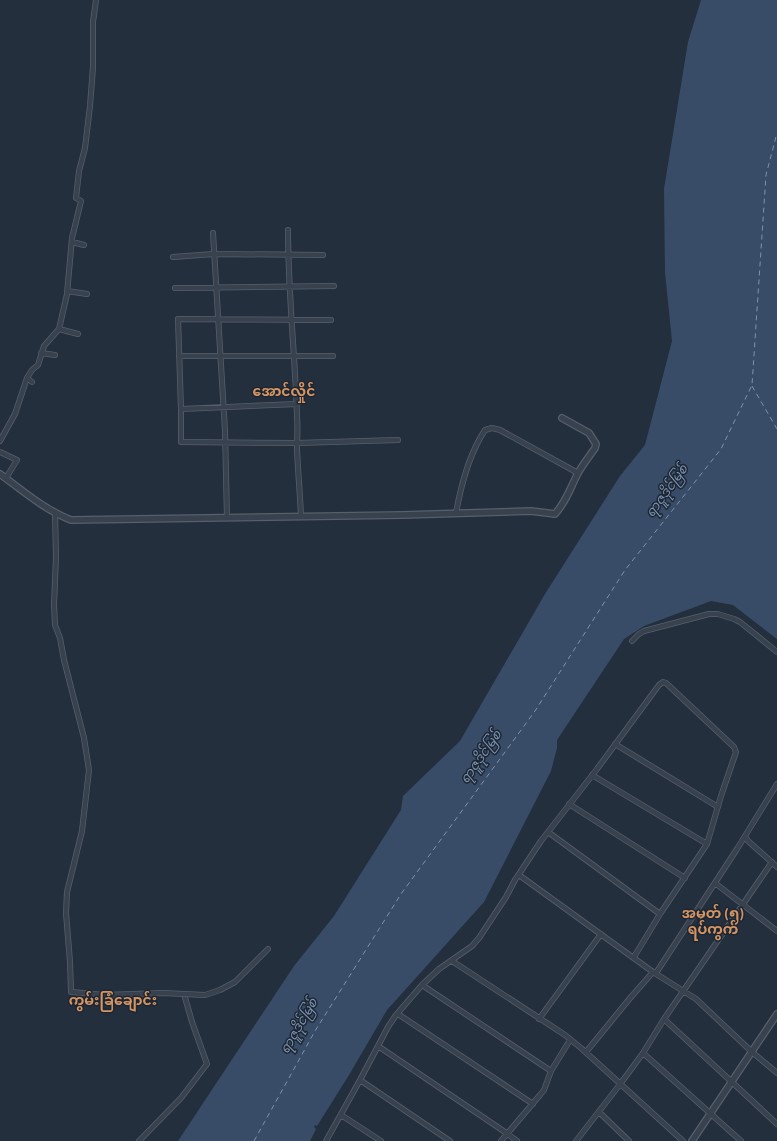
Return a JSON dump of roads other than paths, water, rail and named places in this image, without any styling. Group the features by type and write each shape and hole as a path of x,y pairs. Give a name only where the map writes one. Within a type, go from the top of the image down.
{"street":[{"path":"0,441 15,414 27,378 32,370 38,365 44,346 59,330 68,291 72,242 81,200 76,198 79,171 86,148 93,67 93,22 96,0"},
{"path":"288,230 289,287 292,320 301,516"},
{"path":"213,233 224,408 227,518"},
{"path":"72,242 84,245"},
{"path":"173,257 214,254 323,255"},
{"path":"174,288 334,286"},
{"path":"68,291 87,294"},
{"path":"331,320 178,319 181,442 297,443 398,440"},
{"path":"59,330 78,334"},
{"path":"41,353 55,355"},
{"path":"179,356 333,356"},
{"path":"27,378 32,382"},
{"path":"181,409 296,404"},
{"path":"0,474 54,512 71,520 532,511 555,514 566,498 578,473 595,448 596,444 590,433 562,418"},
{"path":"456,513 460,491 472,456 484,430 492,428 500,430 578,473"},
{"path":"0,452 17,460 6,478"},
{"path":"54,512 56,557 54,605 55,626 60,638 82,732 89,770 82,830 68,892 66,914 71,992 104,995 163,993 205,995 220,990 235,982 268,949"},
{"path":"632,641 639,634 644,632 703,616 718,614 740,622 777,652"},
{"path":"326,1141 388,1027 422,985 439,969 472,946 479,938 506,897 518,875 548,832 659,685 663,682 666,683 736,750 735,757 720,796 707,844 660,914 634,957"},
{"path":"615,744 718,807"},
{"path":"592,775 707,844"},
{"path":"586,1052 631,997 654,973 715,883 777,784"},
{"path":"570,804 685,878"},
{"path":"548,832 660,914"},
{"path":"745,836 777,867"},
{"path":"576,1141 643,1053 664,1019 772,862"},
{"path":"518,875 634,957 654,973 684,991 700,1003 752,1052 777,1073"},
{"path":"715,883 777,931"},
{"path":"539,1019 601,934"},
{"path":"452,960 586,1052 683,1141"},
{"path":"422,985 551,1071"},
{"path":"139,1141 181,1098 207,1064 184,994"},
{"path":"398,1014 533,1104"},
{"path":"692,1141 777,1014"},
{"path":"664,1019 777,1124"},
{"path":"501,1141 544,1090 551,1071 570,1040"},
{"path":"378,1046 517,1141"},
{"path":"643,1053 741,1141"},
{"path":"360,1080 450,1141"},
{"path":"599,1112 629,1141"},
{"path":"341,1114 381,1141"}],"water":[{"name":"ရာဇူဒိုင်မြစ်","path":"701,0 777,0 777,639 733,605 711,601 644,626 624,639 557,740 557,748 551,771 484,902 387,1010 349,1075 317,1126 315,1125 314,1127 316,1129 310,1141 178,1141 294,966 334,916 401,810 403,796 460,741 545,594 620,476 645,445 672,341 665,272 664,189 688,42"}],"district":[{"name":"အောင်လှိုင်","path":"284,392"},
{"name":"အမှတ် (၅) ရပ်ကွက်","path":"713,922"},
{"name":"ကွမ်းခြံချောင်း","path":"113,1001"}]}
